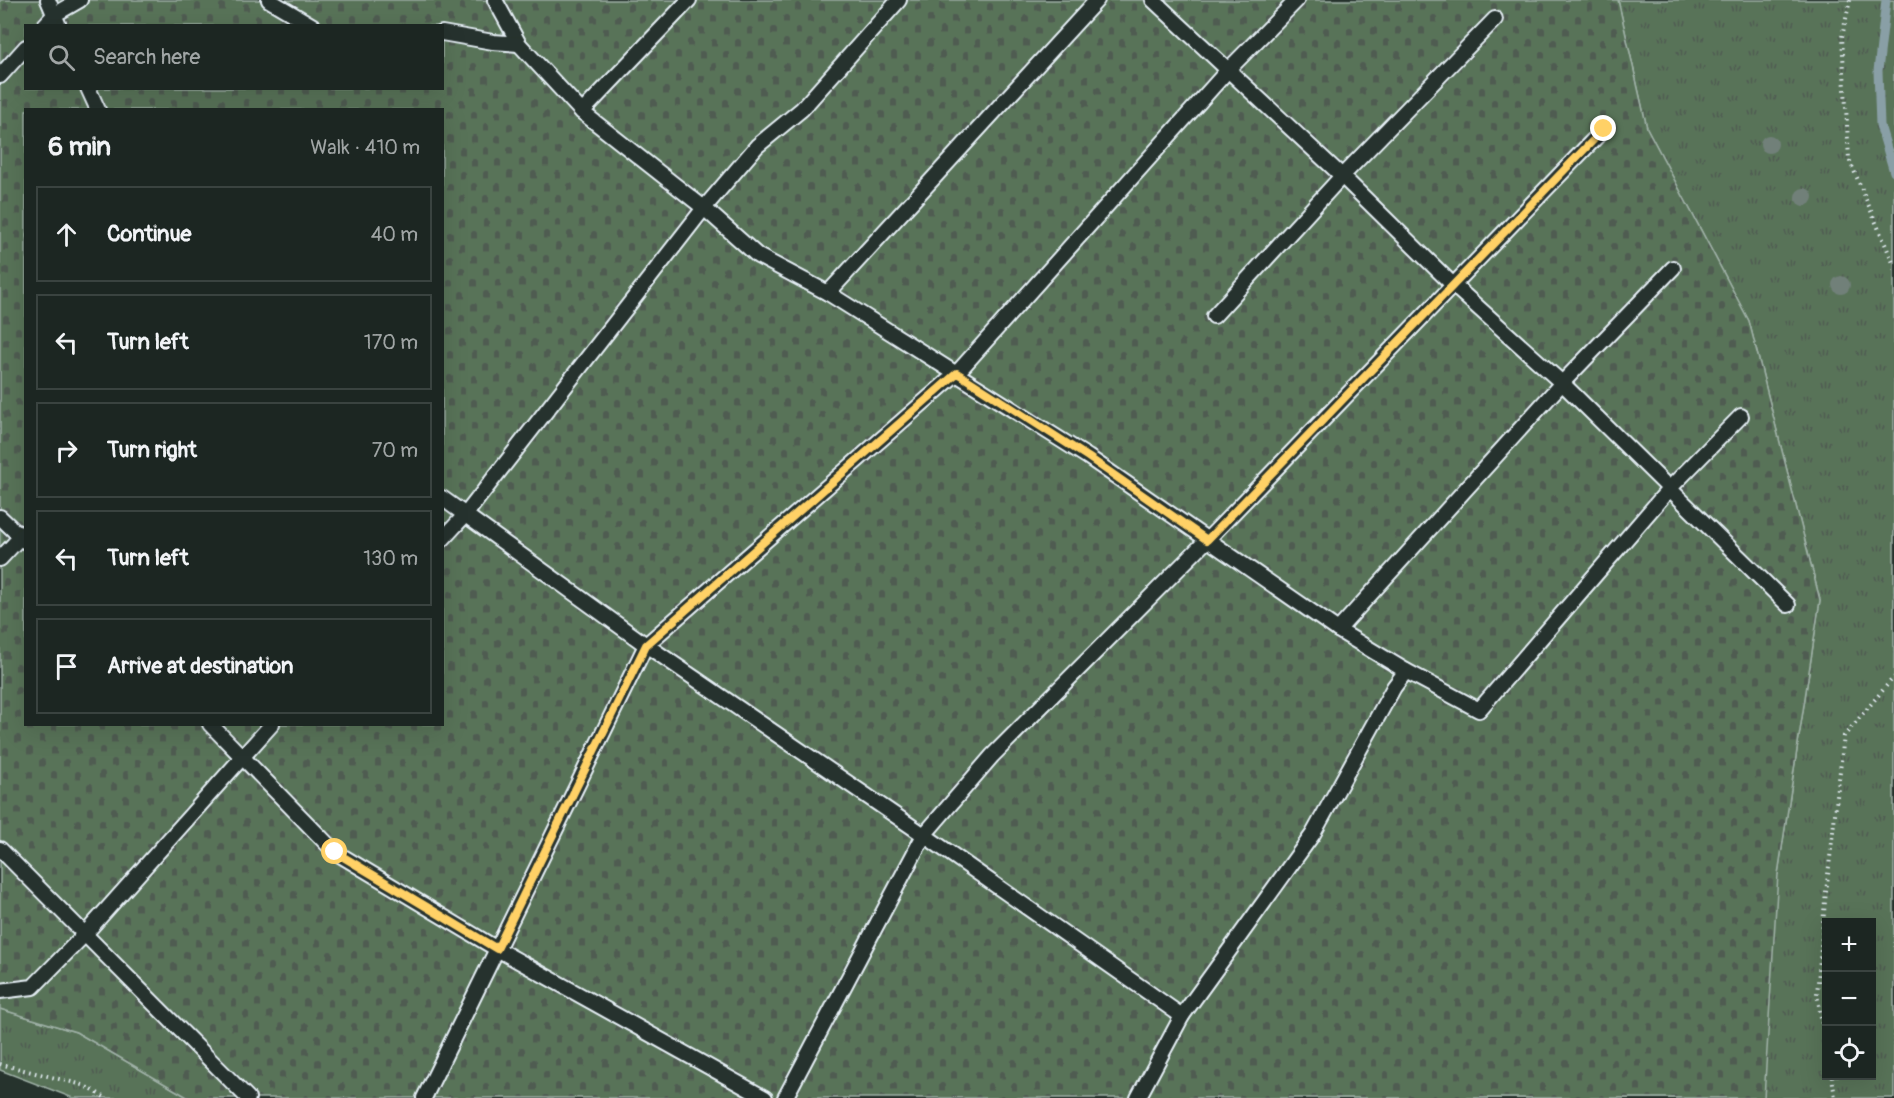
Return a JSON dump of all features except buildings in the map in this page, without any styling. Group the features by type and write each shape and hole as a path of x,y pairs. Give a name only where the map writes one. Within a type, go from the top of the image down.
{"lane":[{"path":"48,0 52,22 80,0"},
{"path":"269,0 310,24"},
{"path":"495,0 519,44 582,112 704,208 758,256 828,293 1088,457 1338,630 1406,671 1479,710 1670,488 1741,416"},
{"path":"582,112 689,0"},
{"path":"444,538 466,514 704,208 757,147 802,109 899,0"},
{"path":"828,293 1097,0"},
{"path":"1153,0 1342,176 1452,284 1562,383 1788,605"},
{"path":"424,1098 646,645 957,373 1228,70 1297,0"},
{"path":"1214,316 1342,176 1495,19"},
{"path":"444,33 519,44"},
{"path":"0,75 24,49"},
{"path":"89,90 97,108"},
{"path":"785,1098 924,835 992,756 1207,540 1604,129"},
{"path":"1338,630 1562,383 1673,268"},
{"path":"444,499 646,645 924,835 1182,1016"},
{"path":"0,517 24,537 0,559"},
{"path":"1138,1098 1182,1016 1314,834 1394,687 1406,671"},
{"path":"212,726 335,852 497,949 765,1098"},
{"path":"0,991 33,987 84,935 270,726"},
{"path":"0,849 248,1098"}],"path":[{"path":"1850,0 1842,37 1849,159 1894,265"},
{"path":"1823,1026 1817,994 1844,736 1894,677"},
{"path":"0,1064 83,1085 106,1098"},
{"path":"1833,1080 1835,1098"}],"green space":[{"path":"0,0 1618,0 1647,128 1749,321 1820,600 1778,874 1764,1098 189,1098 76,1032 0,1009"},
{"path":"1618,0 1894,0 1894,1098 1330,1098 444,112 442,90 444,90 444,27 1778,874 1820,600 1749,321 1647,128"},
{"path":"0,1009 76,1032 189,1098 73,1098 0,1070"}],"waterway":[{"path":"1886,0 1878,71 1880,125 1894,172"}],"route":[{"path":"335,852 497,949 646,645 957,373 1088,457 1207,540 1604,129"}]}
